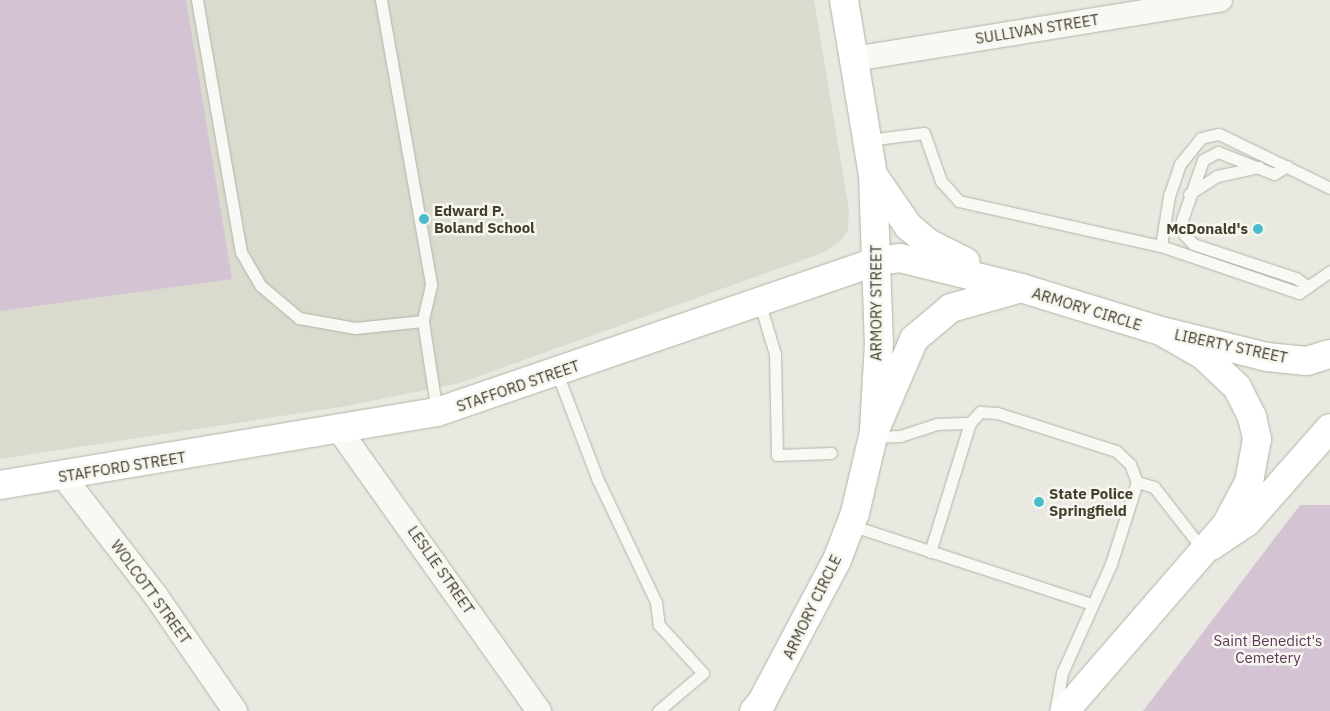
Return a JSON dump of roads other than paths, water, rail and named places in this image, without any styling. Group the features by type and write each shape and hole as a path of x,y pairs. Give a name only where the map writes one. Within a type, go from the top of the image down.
{"main road":[{"name":"ARMORY STREET","path":"844,0 873,175 877,261 873,435"},
{"name":"ARMORY STREET","path":"873,175 908,226 990,278"},
{"name":"STAFFORD STREET","path":"0,485 340,431 437,412 557,373 877,261 900,258 990,278 1021,288"},
{"name":"ARMORY CIRCLE","path":"758,708 816,605 850,525 873,435 905,355 924,326 969,300 1021,288 1161,331 1222,371 1242,397 1255,429 1255,460 1249,482 1208,549 1065,711"},
{"name":"LIBERTY STREET","path":"1161,331 1267,357 1308,361 1330,354"},
{"path":"1208,549 1247,522 1330,428"}],"street":[{"name":"SULLIVAN STREET","path":"854,59 1220,0"},
{"name":"LESLIE STREET","path":"340,431 539,711"},
{"name":"WOLCOTT STREET","path":"63,476 156,596 235,711"}],"lane":[{"path":"196,0 241,252 261,286 299,318 355,328 423,321"},
{"path":"381,0 431,285 423,321 437,412"},
{"path":"868,140 924,133 941,181 959,201 1161,246 1299,293 1330,271"},
{"path":"1161,246 1169,196 1180,164 1201,138 1219,134 1330,188"},
{"path":"1287,166 1274,174 1218,152 1202,160 1189,194 1182,220 1184,234 1193,244 1296,278 1308,287"},
{"path":"1189,194 1217,176 1259,168"},
{"path":"759,301 775,354 777,455 831,452"},
{"path":"557,373 597,478 656,602 659,625 703,673 658,711"},
{"path":"930,552 970,424 980,412 997,413 1116,451 1130,464 1137,482 1111,564 1091,604 1062,673 1055,711"},
{"path":"873,435 900,436 936,424 970,424"},
{"path":"1137,482 1154,487 1208,549"},
{"path":"850,525 1091,604"}],"place":[{"name":"Edward P. Boland School","path":"424,219"},
{"name":"McDonald's","path":"1258,229"},
{"name":"State Police Springfield","path":"1039,502"}],"park label":[{"name":"Saint Benedict's Cemetery","path":"1268,648"}]}
